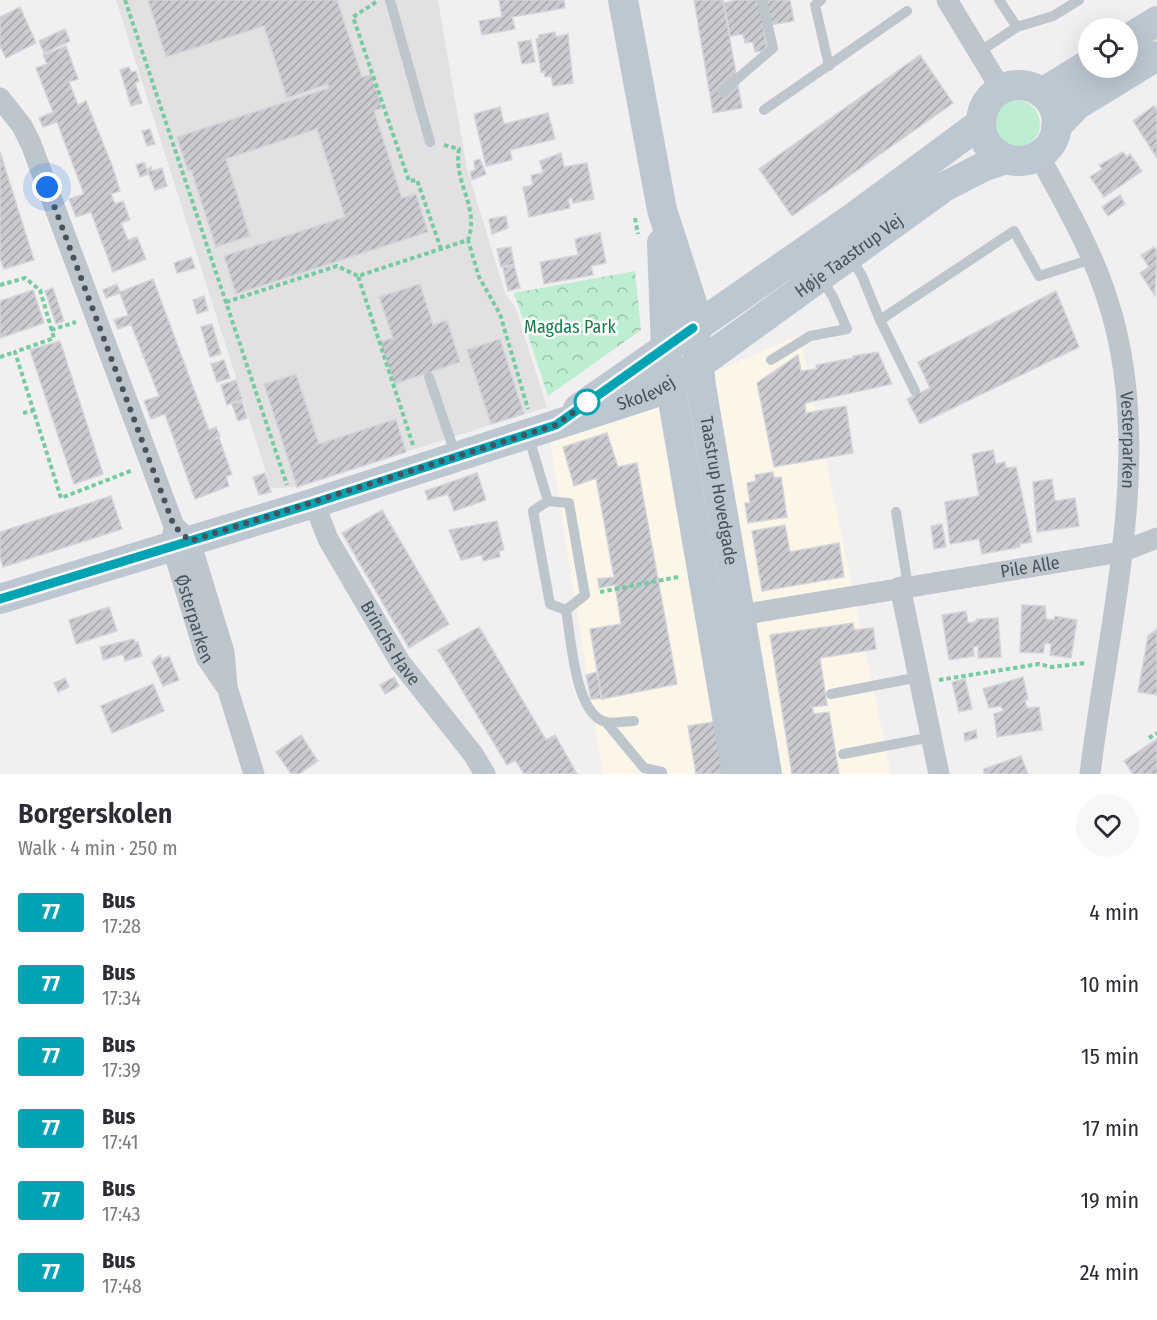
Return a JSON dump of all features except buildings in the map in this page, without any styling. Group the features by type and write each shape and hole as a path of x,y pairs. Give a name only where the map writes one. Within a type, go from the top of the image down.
{"street":[{"name":"Taastrup Hovedgade","path":"624,0 670,383 737,774"},
{"path":"946,0 1001,89"},
{"path":"1138,33 1157,21"},
{"path":"1056,127 1077,105 1157,56"},
{"path":"1042,93 1078,71"},
{"path":"1019,85 1042,93 1054,108 1056,127 1052,142 1039,156 1028,160 1006,159 997,155 985,141 981,123 985,105 1001,89 1019,85"},
{"name":"Østerparken","path":"0,98 22,126 31,144 178,538 225,652 226,687 254,774"},
{"name":"Høje Taastrup Vej","path":"693,328 863,211 981,123"},
{"name":"Vesterparken","path":"1039,156 1092,259 1108,299 1122,357 1129,416 1130,471 1090,774"},
{"name":"Høje Taastrup Vej","path":"698,366 944,187 985,166 1006,159"},
{"name":"Taastrup Hovedgade","path":"648,211 692,303 698,366 767,774"},
{"name":"Skolevej","path":"540,430 693,328"},
{"name":"Skolevej","path":"0,599 178,538 305,506 642,398 698,366"},
{"name":"Brinchs Have","path":"305,506 328,539 400,662 473,753 486,774"},
{"name":"Pile Alle","path":"710,620 1121,552 1157,538"},
{"path":"904,587 939,774"}],"lane":[{"path":"390,0 430,142"},
{"path":"722,92 772,48 762,0"},
{"path":"822,0 815,4 829,66"},
{"path":"999,0 1017,27"},
{"path":"979,52 1017,27 1053,16 1079,0"},
{"path":"764,110 907,11"},
{"path":"880,320 1014,231 1039,276 1092,259"},
{"path":"850,256 862,276 880,320 915,391"},
{"path":"771,360 810,336 847,329 833,297 820,278"},
{"path":"429,376 457,457"},
{"path":"540,430 548,501"},
{"path":"548,501 569,503 585,595 566,610 550,604 533,511 548,501"},
{"path":"896,512 904,587"},
{"path":"566,610 582,700 592,715 606,722 644,768 662,772"},
{"path":"831,694 920,680"},
{"path":"606,722 634,721"},
{"path":"843,754 932,737"}],"path":[{"path":"125,0 226,302 305,506"},
{"path":"380,0 352,17 409,181 417,180 441,249"},
{"path":"430,142 459,149 457,164 473,224 468,240 479,277 500,315 540,430"},
{"path":"640,244 648,211"},
{"path":"226,302 337,266 358,276 468,240"},
{"path":"358,276 421,469"},
{"path":"0,285 25,278 40,290 54,338 0,357"},
{"path":"15,352 61,498 150,464"},
{"path":"23,413 33,411"},
{"path":"47,471 52,469"},
{"path":"585,595 702,572"},
{"path":"920,680 1040,664 1052,667 1105,660"},
{"path":"1149,738 1157,733"}],"shaded area":[{"path":"116,0 438,0 467,169 505,293 516,309 547,407 297,487 271,488"},
{"path":"800,335 891,774 603,774 550,442"}],"green space":[{"path":"1011,100 1021,100 1036,110 1040,124 1039,133 1030,144 1021,148 1011,148 996,138 992,129 992,119 1002,104"},
{"name":"Magdas Park","path":"635,271 641,330 548,396 514,293"}],"bus line":[{"name":"77","path":"0,599 314,503 556,425 693,328"}],"route":[{"path":"47,187 174,526 190,541 556,425 593,398 587,402"}]}
